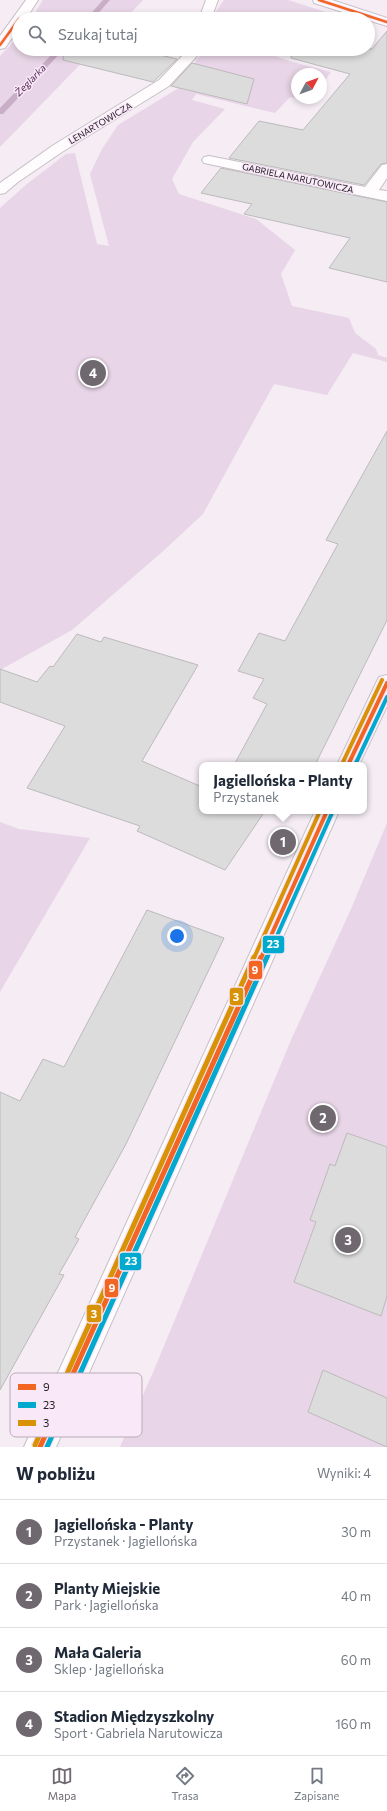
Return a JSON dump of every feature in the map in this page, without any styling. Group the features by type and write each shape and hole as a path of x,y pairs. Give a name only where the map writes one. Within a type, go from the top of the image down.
{"street":[{"path":"24,12 32,0"},
{"path":"319,0 356,12"},
{"path":"375,18 387,22"},
{"path":"0,46 12,29"},
{"name":"GABRIELA NARUTOWICZA","path":"209,160 387,196"},
{"path":"368,192 387,168"},
{"path":"349,762 387,683"},
{"path":"73,1373 326,814"},
{"path":"40,1447 45,1437"}],"lane":[{"path":"208,12 212,0"},
{"name":"LENARTOWICZA","path":"0,190 13,179 57,149 164,83 189,56"}],"shaded area":[{"path":"43,0 143,0 132,12 35,12"},
{"path":"224,0 288,0 325,12 216,12"},
{"path":"12,43 12,56 88,56 0,147 0,56"},
{"path":"200,56 275,56 316,68 291,68 291,97 275,113 196,94 192,100 225,109 193,142 172,179 179,194 256,219 295,250 281,274 292,306 349,318 355,333 376,349 378,355 387,358 387,362 353,353 327,395 274,384 203,514 161,553 72,630 0,670 0,208 27,184 66,154 75,153 97,244 109,246 90,174 102,149 118,125 177,89 192,72 196,60"},
{"path":"327,71 331,72 327,78"},
{"path":"0,822 19,829 90,838 0,992"},
{"path":"387,823 387,1447 120,1447 124,1437 142,1437 142,1397 291,1040 351,909"}],"building":[{"path":"387,31 387,163 381,164 364,185 229,158 259,121 303,130 325,104 327,104 327,101 350,74 291,58 291,56 375,56 375,45"},
{"path":"63,56 164,56 177,59 153,82 63,60"},
{"path":"192,63 254,79 247,104 171,86"},
{"path":"221,168 387,202 387,282 329,268 350,238 244,214 252,204 201,193"},
{"path":"387,431 387,620 316,762 236,762 267,704 253,698 264,679 238,671 259,633 285,641 338,544 326,540"},
{"path":"77,634 101,642 104,637 198,665 142,761 199,786 199,814 263,814 225,870 137,831 140,826 27,788 65,726 0,702 0,669 37,682 50,666 53,667"},
{"path":"147,910 224,938 126,1144 75,1237 79,1239 59,1274 64,1275 0,1390 0,1092 20,1101 43,1059 64,1067"},
{"path":"347,1133 387,1147 387,1296 381,1316 294,1282 316,1222 310,1220 330,1164 335,1166"},
{"path":"323,1370 387,1398 387,1447 308,1412"}],"waterway":[{"name":"Żeglarka","path":"96,12 107,0"},
{"name":"Żeglarka","path":"0,112 54,56"}],"transit line":[{"name":"9","path":"319,0 356,12"},
{"name":"9","path":"375,18 387,22"},
{"name":"9","path":"0,45 12,29"},
{"name":"3","path":"343,762 382,680"},
{"name":"9","path":"349,762 387,683"},
{"name":"23","path":"356,762 387,697"},
{"name":"3","path":"67,1373 319,814"},
{"name":"9","path":"73,1373 326,814"},
{"name":"23","path":"80,1373 332,814"},
{"name":"3","path":"35,1445 39,1437"},
{"name":"9","path":"40,1447 45,1437"},
{"name":"23","path":"47,1447 51,1437"}],"place":[{"name":"Stadion Międzyszkolny","path":"93,373"},
{"name":"Jagiellońska - Planty","path":"283,842"},
{"name":"Planty Miejskie","path":"323,1118"},
{"name":"Mała Galeria","path":"348,1240"}]}
